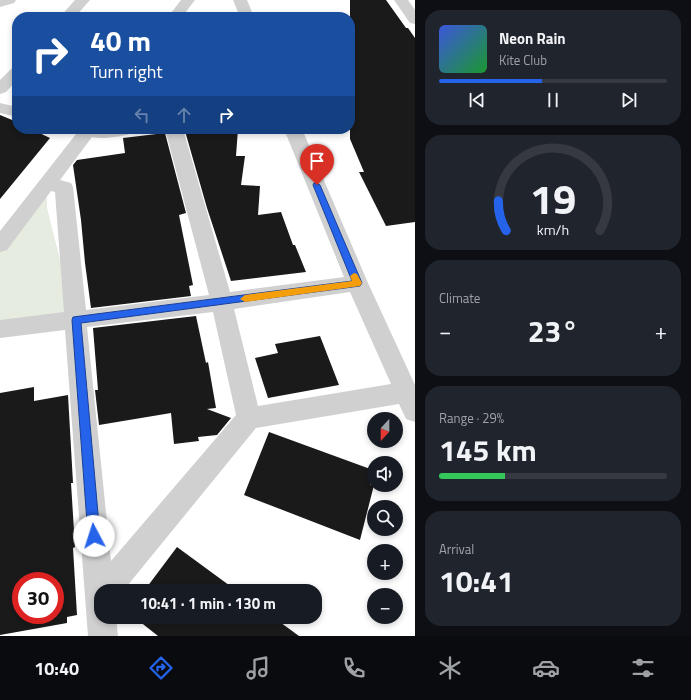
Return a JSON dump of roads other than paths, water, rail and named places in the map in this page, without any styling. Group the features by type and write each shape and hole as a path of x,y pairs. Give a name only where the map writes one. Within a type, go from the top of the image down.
{"street":[{"path":"0,3 9,0"},
{"path":"72,12 83,0"},
{"path":"179,12 188,0"},
{"path":"240,0 245,12"},
{"path":"401,0 415,20"},
{"path":"0,89 12,76"},
{"path":"0,108 12,111"},
{"path":"0,245 85,134"},
{"path":"175,134 222,302 249,418"},
{"path":"116,584 249,418 411,402 357,283 295,134"},
{"path":"47,184 64,187 99,584"},
{"path":"0,329 222,302 357,283"},
{"path":"102,624 103,636"}]}
